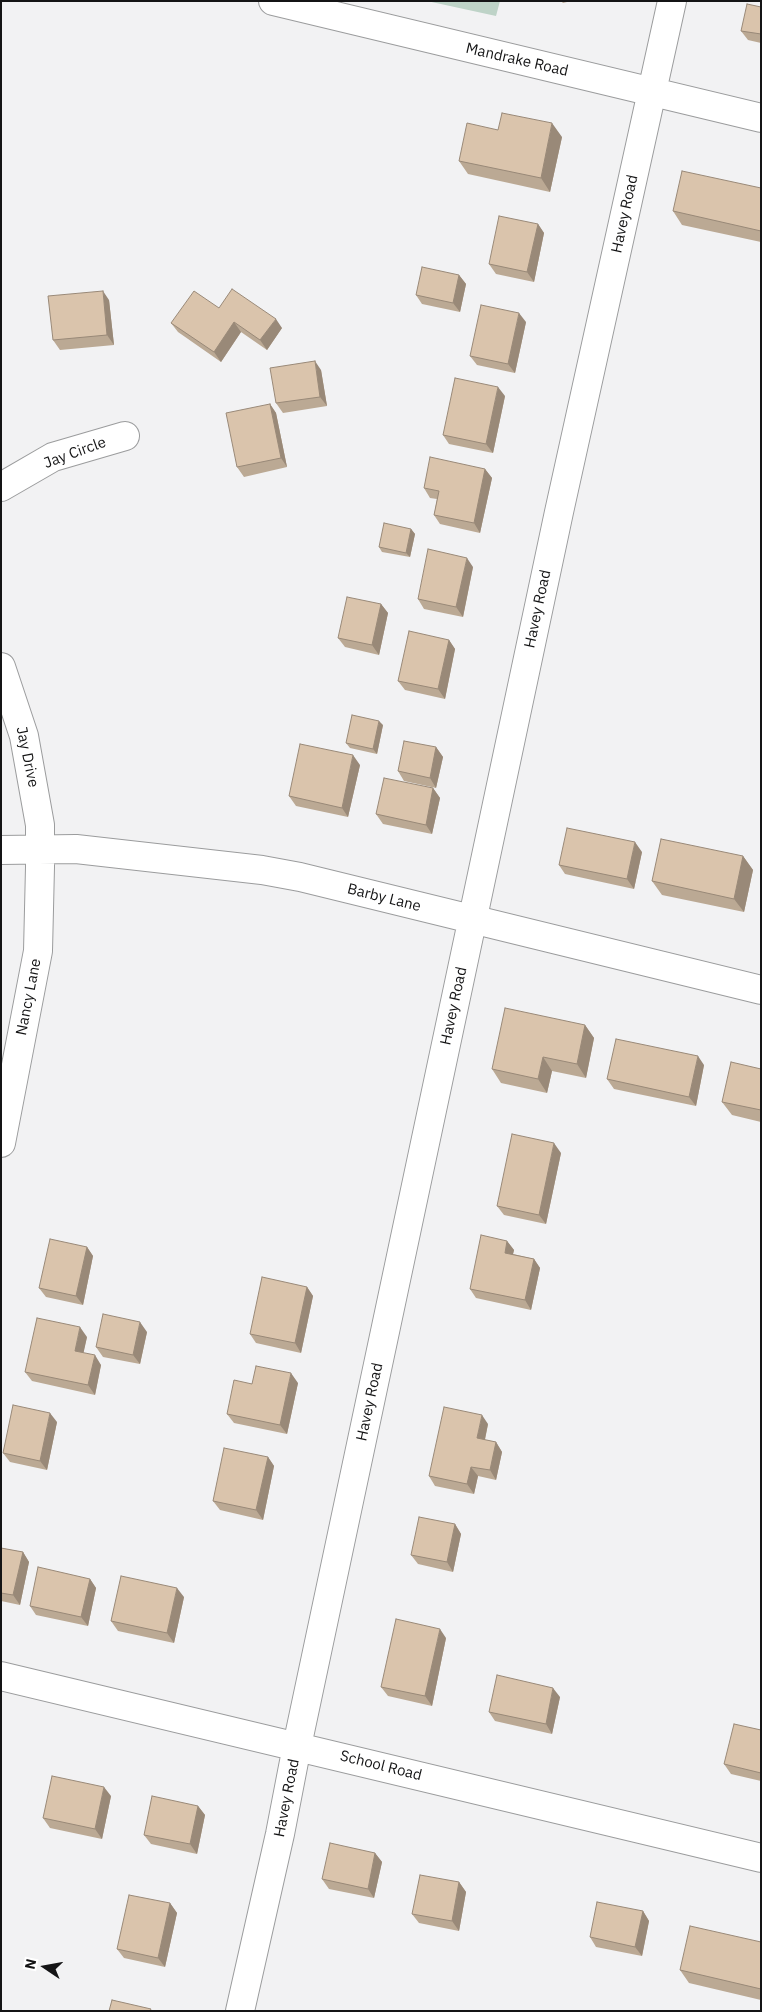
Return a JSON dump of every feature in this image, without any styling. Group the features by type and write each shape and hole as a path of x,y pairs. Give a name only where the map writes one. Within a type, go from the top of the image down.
{"street":[{"name":"Mandrake Road","path":"273,1 761,118"},
{"name":"Havey Road","path":"240,2011 280,1834 297,1746 559,512 672,1"},
{"name":"Jay Circle","path":"1,487 53,457 125,436"},
{"name":"Jay Drive","path":"1,667 24,736 40,825 40,850"},
{"name":"Barby Lane","path":"1,850 76,849 262,870 300,877 761,990"},
{"name":"Nancy Lane","path":"1,1143 38,951 40,850"},
{"name":"School Road","path":"1,1676 761,1858"}],"green space":[{"path":"427,1 500,1 496,16"}],"building":[{"path":"747,4 761,7 761,34 741,31"},
{"path":"502,113 552,123 541,178 459,161 467,123 498,130"},
{"path":"682,171 761,188 761,231 673,211"},
{"path":"499,216 538,224 527,272 489,264"},
{"path":"422,267 459,275 453,303 416,295"},
{"path":"232,289 276,319 260,340 234,322 214,352 171,323 194,291 219,308"},
{"path":"103,291 107,335 53,340 48,296"},
{"path":"481,305 519,313 508,364 470,356"},
{"path":"315,361 320,397 276,403 270,368"},
{"path":"455,378 498,387 486,444 443,435"},
{"path":"270,404 281,458 237,467 226,413"},
{"path":"430,457 485,469 474,523 434,515 439,491 424,488"},
{"path":"384,523 411,529 406,553 379,547"},
{"path":"428,549 467,558 456,607 418,599"},
{"path":"347,597 381,604 372,645 338,638"},
{"path":"409,631 449,640 438,689 398,681"},
{"path":"352,715 379,721 373,749 346,743"},
{"path":"404,741 436,747 430,778 398,771"},
{"path":"300,744 353,755 342,808 289,796"},
{"path":"384,778 433,788 426,825 376,814"},
{"path":"567,828 635,842 627,879 559,865"},
{"path":"661,839 743,856 734,899 652,881"},
{"path":"505,1008 585,1025 577,1064 543,1057 538,1079 492,1069"},
{"path":"616,1039 698,1056 689,1097 607,1079"},
{"path":"731,1062 761,1069 761,1110 722,1102"},
{"path":"512,1134 554,1143 539,1215 497,1206"},
{"path":"481,1235 507,1241 505,1253 534,1259 525,1300 470,1289"},
{"path":"50,1239 87,1247 76,1296 39,1288"},
{"path":"262,1277 307,1287 295,1343 250,1334"},
{"path":"103,1314 140,1322 133,1355 96,1347"},
{"path":"37,1318 80,1327 75,1351 95,1355 88,1385 25,1372"},
{"path":"256,1366 291,1373 280,1425 227,1414 234,1380 252,1384"},
{"path":"13,1405 50,1413 40,1461 3,1453"},
{"path":"444,1407 482,1415 477,1438 496,1442 490,1470 471,1467 467,1484 429,1476"},
{"path":"224,1448 268,1457 256,1510 213,1501"},
{"path":"419,1517 455,1524 447,1562 411,1555"},
{"path":"1,1548 23,1552 13,1595 1,1593"},
{"path":"38,1567 90,1579 81,1617 30,1606"},
{"path":"121,1576 177,1588 167,1633 111,1621"},
{"path":"396,1619 440,1629 425,1696 381,1687"},
{"path":"497,1675 553,1688 546,1724 489,1712"},
{"path":"734,1724 761,1730 761,1773 724,1764"},
{"path":"52,1776 104,1787 95,1829 43,1818"},
{"path":"152,1796 198,1806 190,1844 144,1835"},
{"path":"330,1843 375,1853 368,1889 322,1879"},
{"path":"420,1875 459,1882 452,1921 412,1914"},
{"path":"129,1895 170,1903 158,1958 117,1949"},
{"path":"597,1902 643,1911 635,1947 590,1937"},
{"path":"690,1926 761,1942 761,1989 680,1970"},
{"path":"112,2000 151,2009 150,2011 109,2011"}]}
